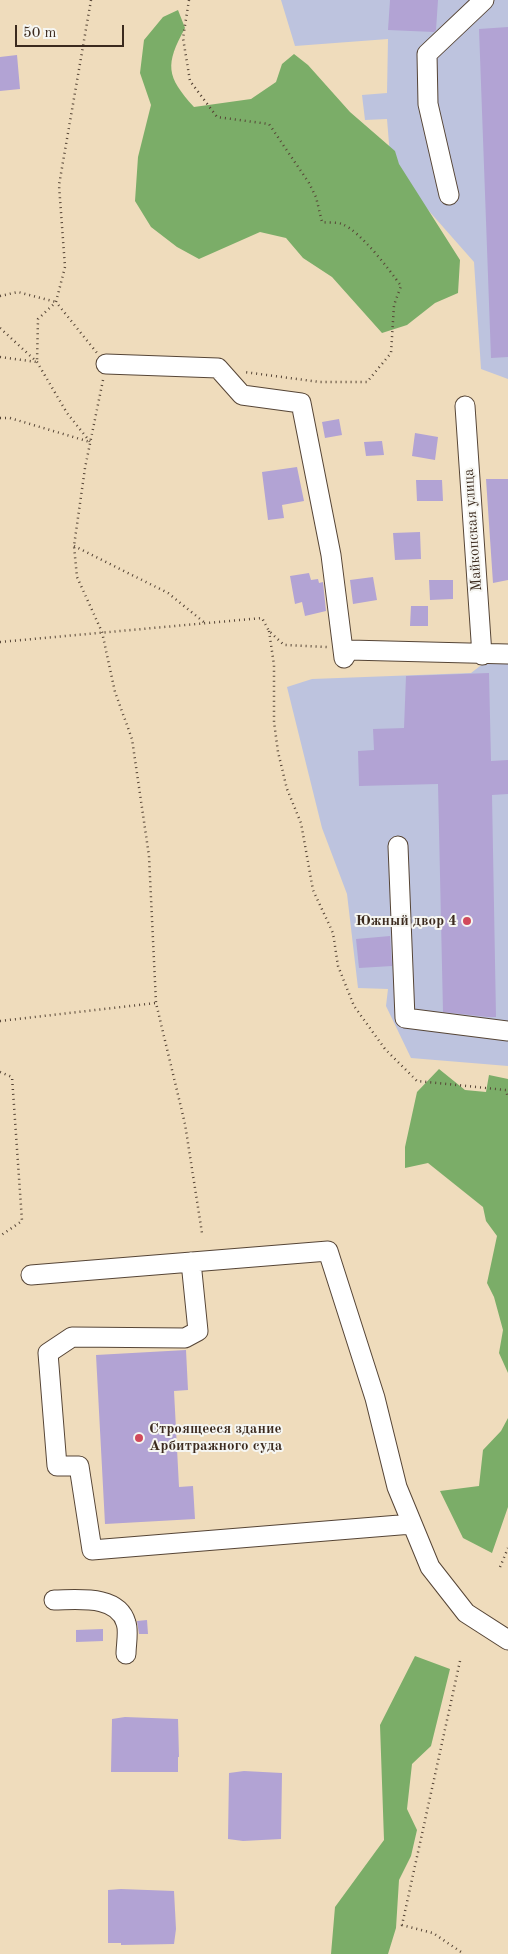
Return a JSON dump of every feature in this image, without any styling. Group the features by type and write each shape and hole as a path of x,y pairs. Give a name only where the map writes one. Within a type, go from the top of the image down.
{"street":[{"path":"449,195 428,104 427,54 484,0"},
{"path":"106,364 218,368 242,395 301,403 331,555 344,658 349,650 482,655 508,654"},
{"name":"Майкопская улица","path":"465,406 482,655"},
{"path":"398,846 405,1018 508,1031"},
{"path":"31,1275 328,1251 375,1398 397,1487 430,1567 466,1613 508,1640"},
{"path":"191,1262 198,1331 185,1338 72,1337 48,1353 58,1466 79,1466 92,1550 412,1524"},
{"path":"54,1600 97,1601 116,1608 126,1623 126,1654"}],"path":[{"path":"37,362 38,319 56,302 65,266 59,185 91,0"},
{"path":"189,0 183,38 190,81 217,117 269,124 309,183 316,197 322,222 342,224 364,241 387,265 400,286 394,305 391,353 368,382 320,382 218,368"},
{"path":"0,296 18,292 56,302 106,364 74,546 77,577 102,632 115,692 132,738 149,856 156,1003 185,1124 202,1233"},
{"path":"0,328 37,362 67,413 91,443"},
{"path":"0,357 37,362"},
{"path":"0,418 10,418 91,443"},
{"path":"74,546 168,593 205,623"},
{"path":"0,642 262,618 268,631 274,665 274,722 278,752 287,789 301,823 313,890 333,933 338,966 354,1006 385,1049 418,1081 506,1090 508,1098"},
{"path":"268,631 284,645 343,648"},
{"path":"0,1021 156,1003"},
{"path":"0,1072 12,1077 22,1221 0,1236"},
{"path":"500,1567 508,1548"},
{"path":"460,1661 402,1925 433,1933 464,1954"}],"shaded area":[{"path":"281,0 508,0 508,379 481,369 474,262 391,168 387,119 365,120 362,95 387,93 388,39 295,46"},
{"path":"508,662 508,1066 411,1058 386,1006 388,989 358,988 347,894 322,828 287,687 312,679 471,673 484,663"}],"green space":[{"path":"178,10 185,28 174,52 172,70 178,87 194,107 251,99 276,82 282,64 294,54 308,65 350,112 395,151 399,164 460,260 458,293 435,303 407,325 382,333 332,277 303,258 286,238 260,232 199,259 177,247 151,227 135,201 138,157 151,105 140,73 144,40 163,17"},
{"path":"439,1069 465,1090 486,1092 489,1075 508,1079 508,1373 499,1353 503,1330 494,1297 487,1283 497,1236 486,1221 483,1207 428,1163 405,1168 405,1147 417,1092"},
{"path":"508,1418 508,1507 492,1553 463,1538 440,1491 479,1486 483,1450 501,1431"},
{"path":"415,1656 450,1669 431,1746 412,1764 407,1809 417,1830 411,1856 399,1880 396,1928 388,1954 331,1954 335,1907 384,1840 380,1725"}],"building":[{"path":"390,0 438,0 436,30 434,32 388,30"},
{"path":"508,27 508,357 491,358 479,29"},
{"path":"17,55 20,89 0,91 0,57"},
{"path":"339,419 342,435 325,438 322,422"},
{"path":"415,433 438,437 435,460 412,456"},
{"path":"382,441 384,455 366,456 364,442"},
{"path":"297,467 304,501 282,505 284,518 268,520 262,472"},
{"path":"486,479 508,479 508,580 493,583"},
{"path":"416,480 442,480 443,501 417,501"},
{"path":"420,532 421,559 395,560 393,533"},
{"path":"309,573 311,580 318,579 319,583 323,582 326,611 305,616 302,602 295,604 290,576"},
{"path":"373,577 377,600 353,604 350,580"},
{"path":"429,580 453,580 453,599 430,600"},
{"path":"411,606 428,606 428,626 410,626"},
{"path":"489,673 491,761 508,760 508,794 492,795 496,1017 443,1012 438,784 359,786 358,751 374,750 373,729 404,728 406,676"},
{"path":"390,936 392,966 359,968 356,939"},
{"name":"Строящееся здание Арбитражного суда","path":"186,1350 188,1390 174,1391 179,1487 193,1486 195,1519 105,1524 96,1355"},
{"path":"147,1620 148,1634 139,1634 137,1621"},
{"path":"103,1629 103,1641 76,1642 76,1630"},
{"path":"125,1717 178,1719 178,1772 111,1772 112,1719"},
{"path":"244,1771 282,1773 281,1839 243,1841 228,1839 229,1773"},
{"path":"108,1890 174,1891 176,1929 174,1944 121,1945 121,1943 108,1943"}],"place":[{"name":"Южный двор 4","path":"467,921"},
{"name":"Строящееся здание Арбитражного суда","path":"139,1438"}]}
